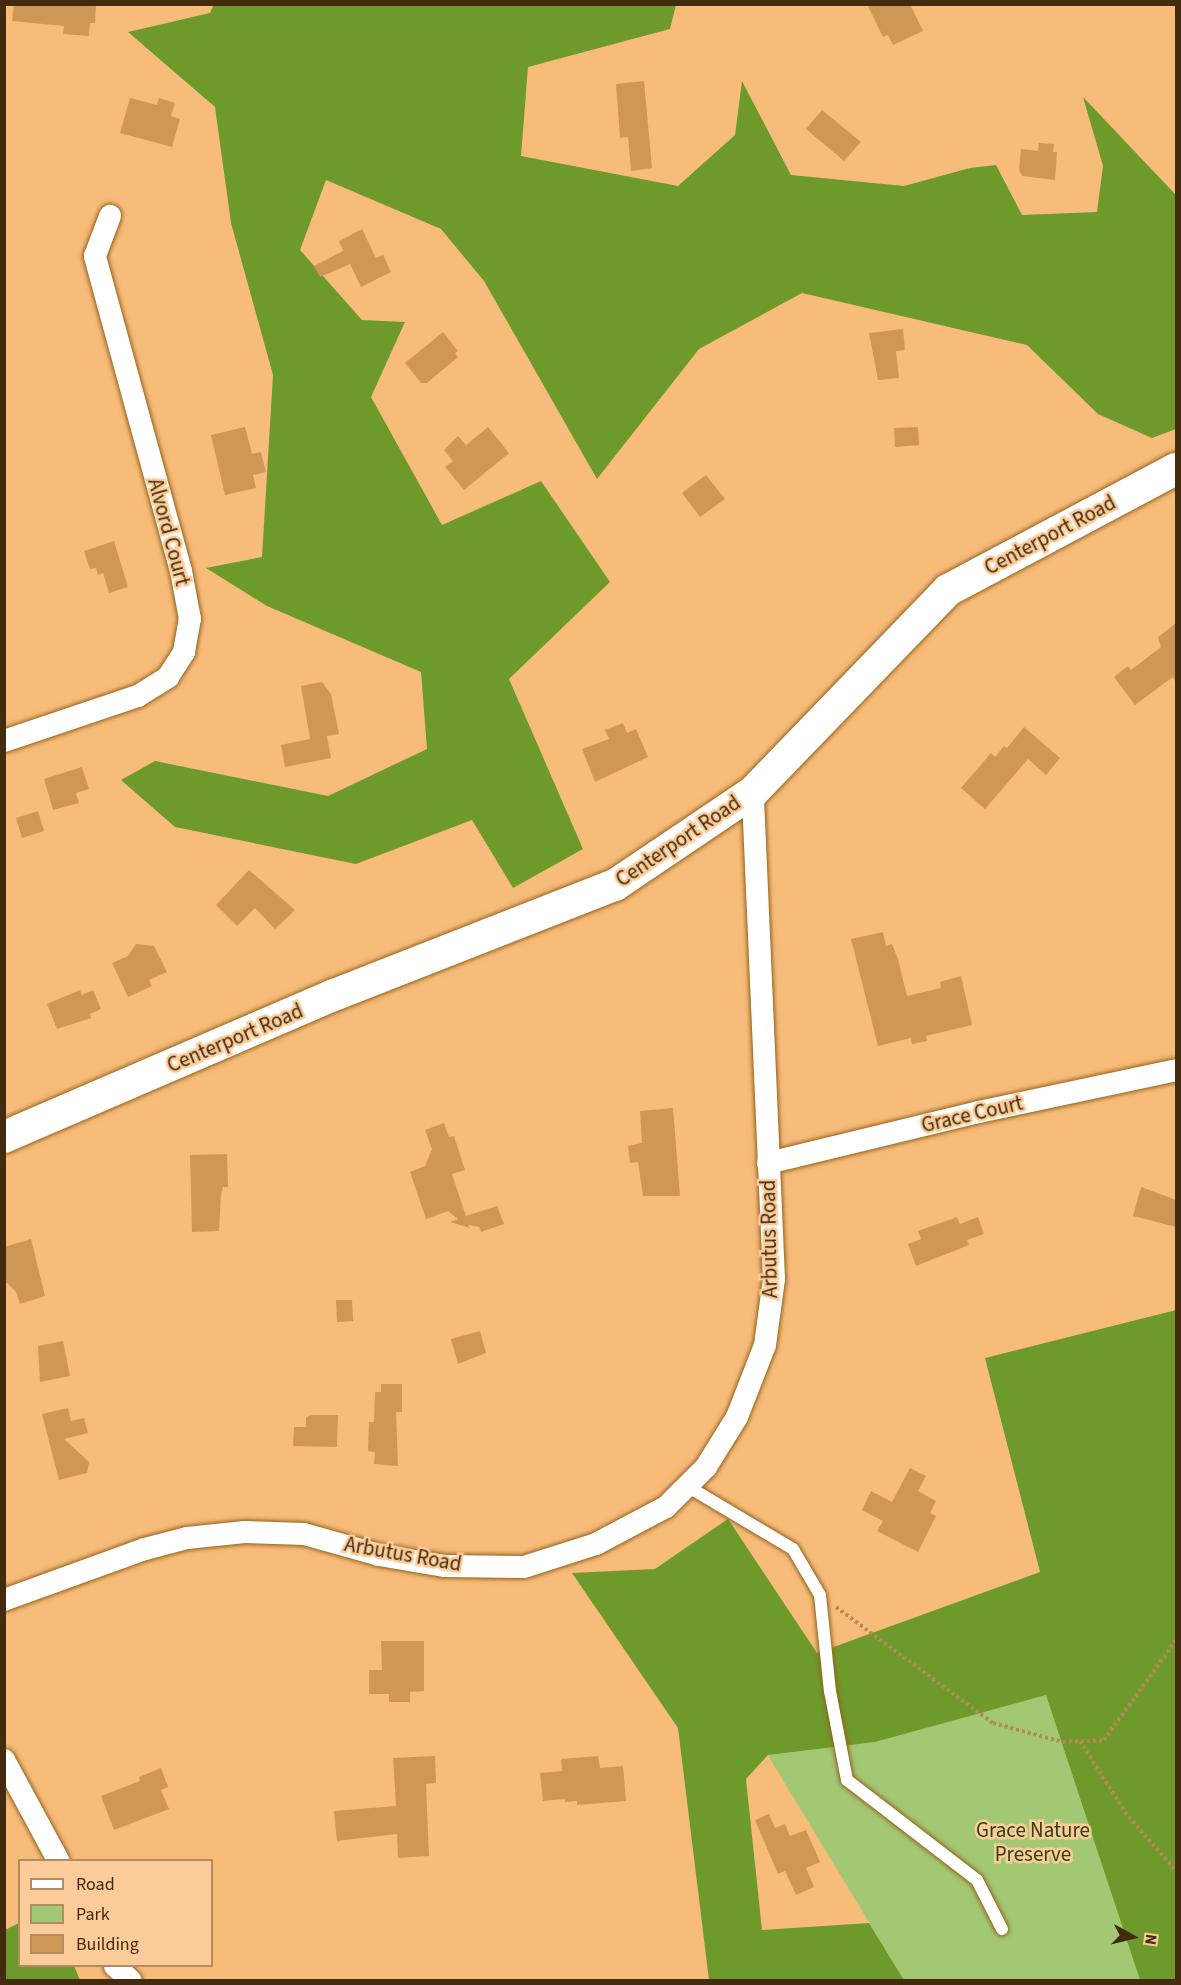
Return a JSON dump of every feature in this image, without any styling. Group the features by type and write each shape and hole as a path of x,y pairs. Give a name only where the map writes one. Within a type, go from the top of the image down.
{"main road":[{"name":"Centerport Road","path":"4,1137 334,995 615,885 753,792 948,590 1176,469"}],"street":[{"name":"Alvord Court","path":"4,741 138,696 168,676 184,652 190,619 181,571 95,256 110,216"},
{"name":"Arbutus Road","path":"4,1600 145,1549 187,1538 245,1532 304,1534 379,1555 445,1566 524,1567 596,1544 666,1507 706,1467 737,1417 765,1345 774,1279 753,792"},
{"name":"Grace Court","path":"768,1162 979,1112 1176,1070"},
{"path":"4,1760 57,1859"},
{"path":"117,1967 130,1980"}],"lane":[{"path":"687,1486 794,1549 820,1595 830,1691 847,1780 977,1880 1002,1929"}],"path":[{"path":"820,1595 993,1723 1063,1742 1104,1740 1176,1640"},
{"path":"1080,1741 1125,1812 1176,1871"}],"green space":[{"path":"214,4 676,5 670,29 528,67 521,156 678,186 735,135 742,81 791,175 904,186 970,168 996,165 1022,215 1097,212 1103,166 1083,97 1176,195 1176,429 1152,438 1098,414 1027,345 802,293 699,349 597,479 484,281 441,229 326,180 300,250 362,320 405,322 371,397 442,525 541,481 610,582 509,679 583,849 513,888 472,820 356,864 175,827 121,780 155,761 328,796 427,749 421,672 267,606 206,568 262,557 273,375 231,223 215,107 128,32 210,13"},
{"path":"1176,1310 1176,1980 1140,1980 1046,1695 875,1742 768,1755 746,1779 762,1930 869,1923 904,1980 709,1980 678,1728 572,1573 655,1569 728,1519 817,1653 1040,1572 985,1358"},
{"name":"Grace Nature Preserve","path":"728,1519 875,1742 1176,1659 1176,1980 904,1980 655,1569"},
{"path":"18,1924 18,1967 74,1967 80,1980 5,1980 5,1930"}],"building":[{"path":"14,4 96,4 95,23 90,23 89,36 63,34 64,26 12,21"},
{"path":"867,4 910,4 923,31 893,45 888,35 883,37"},
{"path":"644,81 652,168 631,171 628,137 620,138 616,84"},
{"path":"130,98 157,105 159,98 175,103 171,116 180,119 172,147 120,133"},
{"path":"822,110 861,142 844,161 806,129"},
{"path":"1039,143 1054,144 1053,152 1057,152 1055,180 1022,176 1019,170 1021,149 1038,151"},
{"path":"362,229 376,258 383,255 391,272 361,287 350,264 320,277 314,266 343,251 339,241"},
{"path":"903,329 905,350 896,351 899,378 878,380 869,333"},
{"path":"443,332 458,351 455,353 458,357 427,383 421,383 405,363"},
{"path":"245,427 252,454 261,452 266,472 253,475 256,488 225,495 211,435"},
{"path":"488,427 509,453 464,490 445,467 453,461 444,450 458,436 466,445"},
{"path":"918,427 919,445 895,447 894,428"},
{"path":"706,475 725,499 700,517 682,493"},
{"path":"114,541 128,587 109,593 103,573 98,575 96,568 90,569 84,551"},
{"path":"1176,623 1176,683 1173,677 1135,705 1114,677 1128,666 1131,670 1161,647 1158,637"},
{"path":"322,682 331,694 339,734 327,736 331,758 285,767 281,745 310,739 301,686"},
{"path":"623,723 627,733 636,729 648,757 595,782 582,749 609,739 605,730"},
{"path":"1024,727 1060,758 1046,775 1028,759 985,809 961,788 991,753 995,757 1004,746 1007,748"},
{"path":"82,767 89,789 76,793 79,803 53,810 44,779"},
{"path":"38,811 44,831 22,838 16,818"},
{"path":"249,870 295,910 275,929 255,908 237,926 216,905"},
{"path":"883,932 886,946 892,944 898,959 907,996 941,988 940,982 961,976 972,1025 926,1036 927,1041 912,1044 911,1038 878,1046 851,939"},
{"path":"136,944 154,946 167,972 149,980 152,986 128,997 112,963 128,956"},
{"path":"80,990 82,995 93,990 101,1009 90,1014 91,1018 57,1029 47,1004"},
{"path":"673,1108 680,1196 643,1196 638,1162 630,1163 628,1146 642,1143 640,1111"},
{"path":"444,1123 449,1137 454,1136 465,1170 452,1174 466,1216 497,1206 504,1224 481,1232 479,1227 468,1225 470,1228 450,1222 458,1219 448,1211 426,1219 410,1172 425,1166 432,1149 425,1130"},
{"path":"227,1154 228,1187 223,1187 221,1195 219,1231 192,1232 190,1155"},
{"path":"1141,1187 1176,1200 1176,1227 1133,1216"},
{"path":"957,1217 960,1224 978,1217 984,1234 967,1240 969,1245 916,1266 908,1244 921,1239 918,1231"},
{"path":"31,1239 45,1296 20,1304 16,1292 4,1280 4,1247"},
{"path":"336,1300 352,1300 353,1321 337,1322"},
{"path":"480,1331 486,1353 458,1364 451,1339"},
{"path":"63,1341 70,1376 40,1382 38,1346"},
{"path":"381,1384 402,1384 402,1412 396,1412 398,1466 374,1464 375,1452 368,1451 369,1422 374,1422 375,1392 381,1392"},
{"path":"68,1408 71,1421 84,1418 88,1433 64,1439 89,1462 87,1473 59,1480 42,1414"},
{"path":"338,1415 337,1447 293,1446 294,1427 306,1427 306,1417"},
{"path":"910,1468 926,1476 918,1491 936,1501 930,1513 936,1516 918,1552 877,1531 883,1521 862,1510 871,1491 892,1502"},
{"path":"381,1641 424,1641 424,1691 410,1692 410,1702 389,1702 389,1694 369,1694 369,1670 382,1670"},
{"path":"435,1756 436,1783 426,1784 429,1856 398,1858 397,1834 337,1841 334,1811 396,1806 393,1758"},
{"path":"598,1756 600,1768 623,1766 626,1801 577,1805 577,1801 565,1802 565,1799 543,1801 540,1773 562,1771 561,1759"},
{"path":"161,1768 168,1787 161,1790 169,1809 114,1830 101,1796 140,1781 139,1777"},
{"path":"769,1814 775,1828 785,1824 790,1836 806,1830 820,1862 806,1868 814,1887 796,1895 785,1871 778,1874 755,1820"}]}
